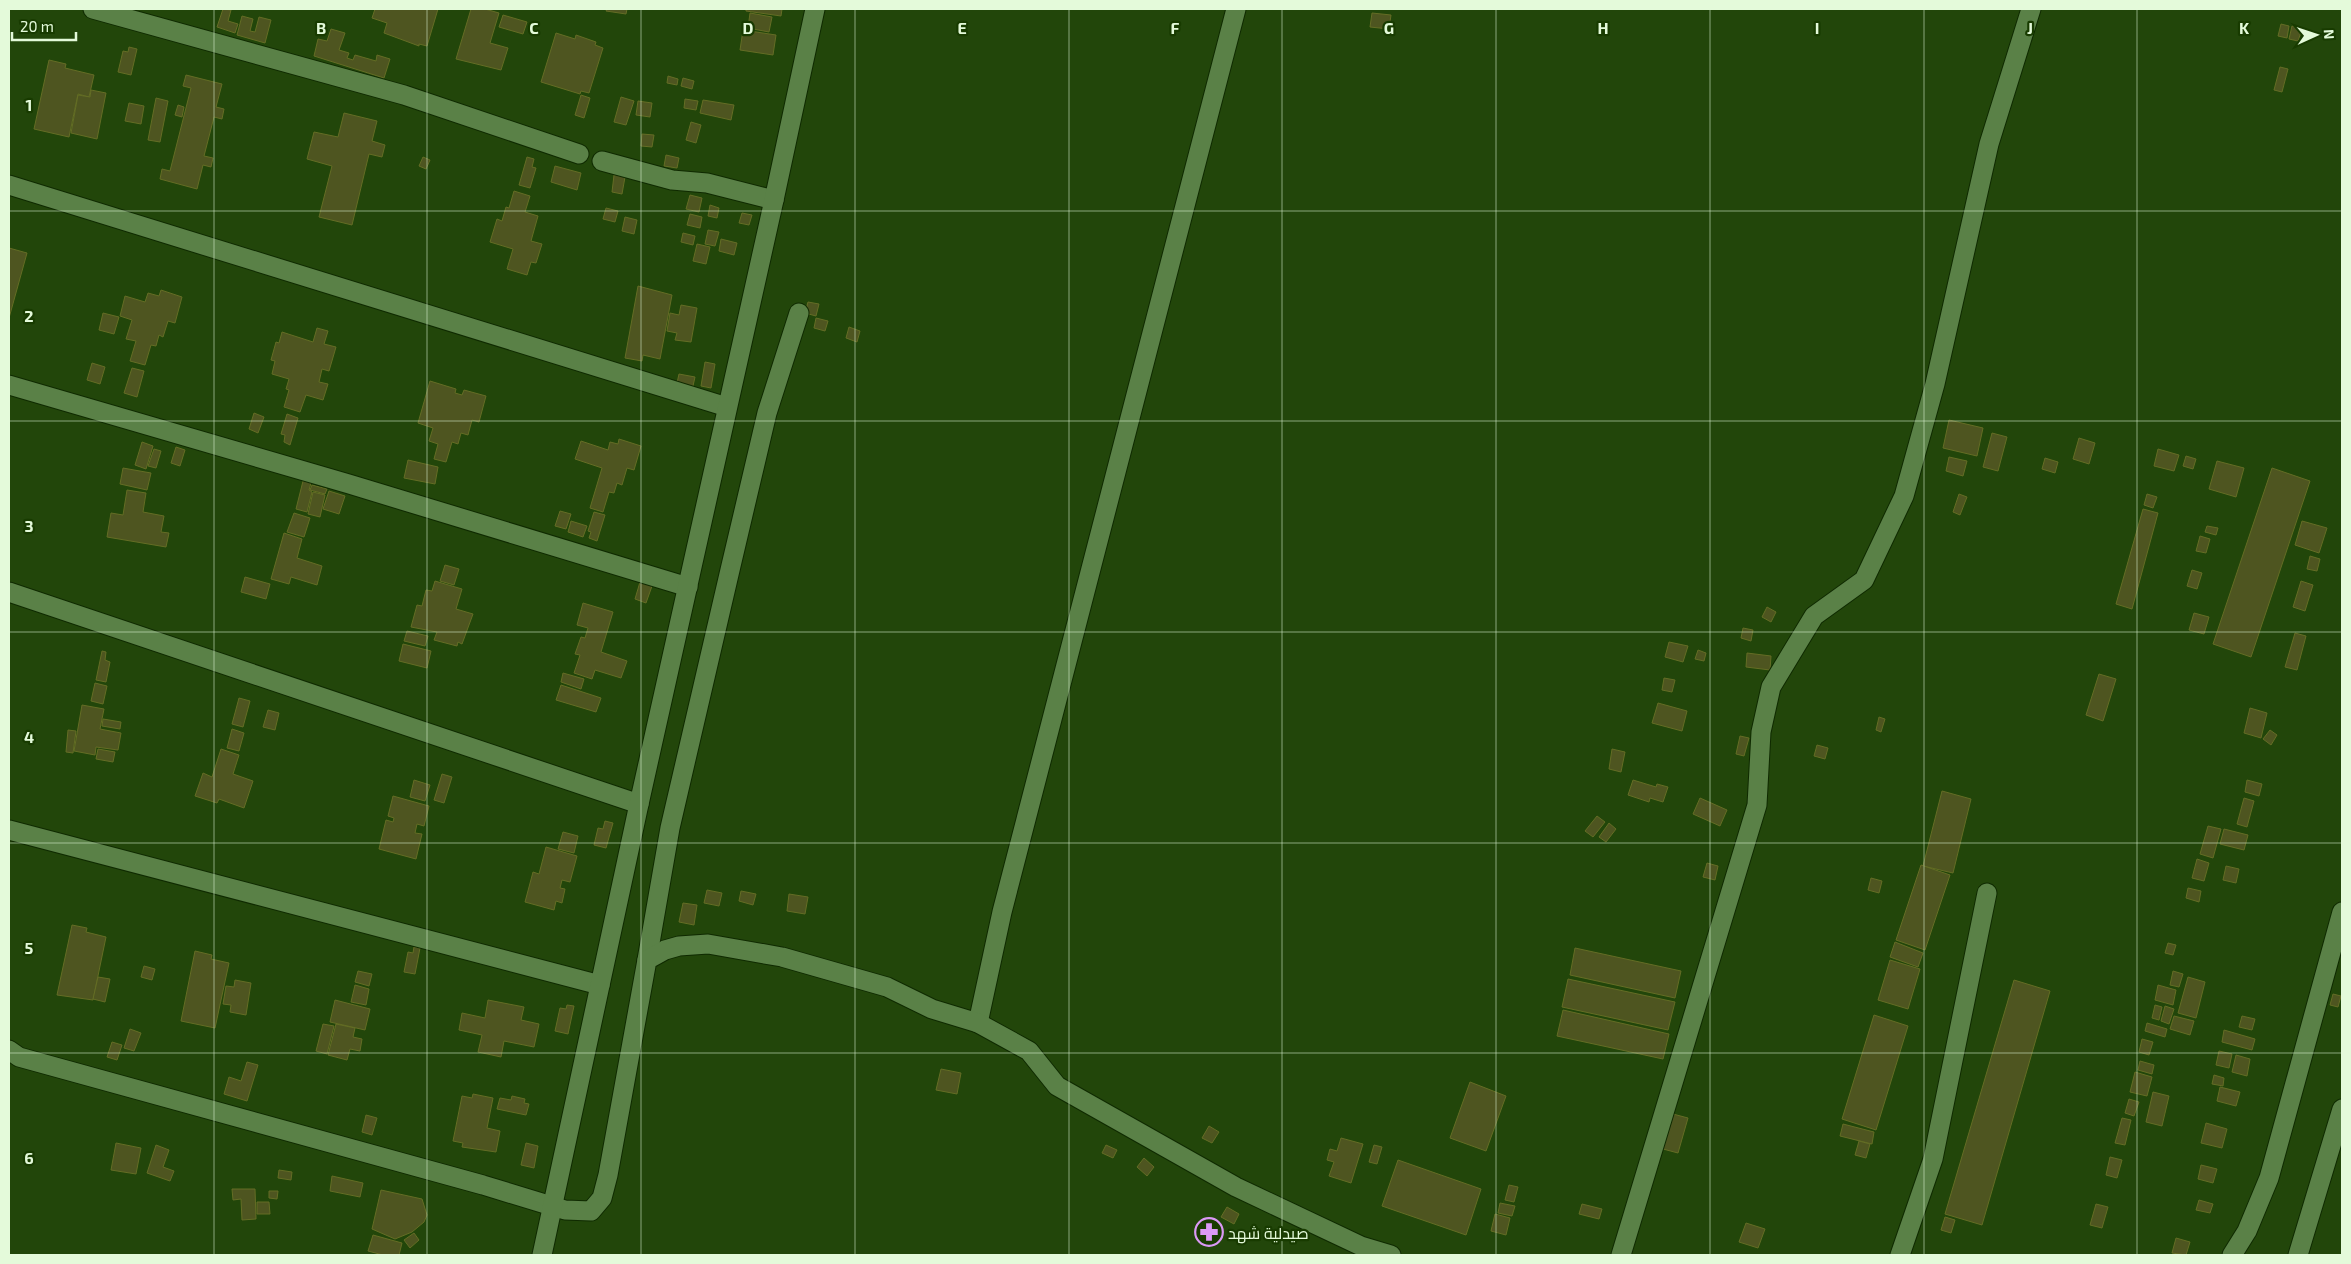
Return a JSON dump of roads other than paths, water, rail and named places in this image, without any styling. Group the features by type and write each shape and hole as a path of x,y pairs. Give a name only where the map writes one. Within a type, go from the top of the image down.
{"street":[{"path":"93,9 404,95 579,154"},
{"path":"542,1255 639,804 815,9"},
{"path":"978,1023 1002,912 1236,9"},
{"path":"1621,1255 1757,804 1761,732 1771,687 1814,616 1864,580 1904,496 1935,384 1989,144 2030,9"},
{"path":"602,161 672,180 707,183 774,200"},
{"path":"9,186 727,407"},
{"path":"9,1050 18,1058 565,1210 590,1211 602,1198 644,989 647,960 670,828 732,561 767,413 799,313"},
{"path":"9,385 349,484 688,588"},
{"path":"9,592 639,804"},
{"path":"9,830 600,985"},
{"path":"1900,1255 1933,1159 1987,893"},
{"path":"2232,1255 2246,1231 2269,1178 2342,912"},
{"path":"647,960 665,950 679,946 708,944 782,957 886,987 932,1009 978,1023 1028,1051 1057,1086 1131,1129 1236,1187 1360,1246 1390,1255"},
{"path":"2298,1255 2342,1109"}],"place":[{"name":"صيدلية شهد","path":"1209,1232"}]}
